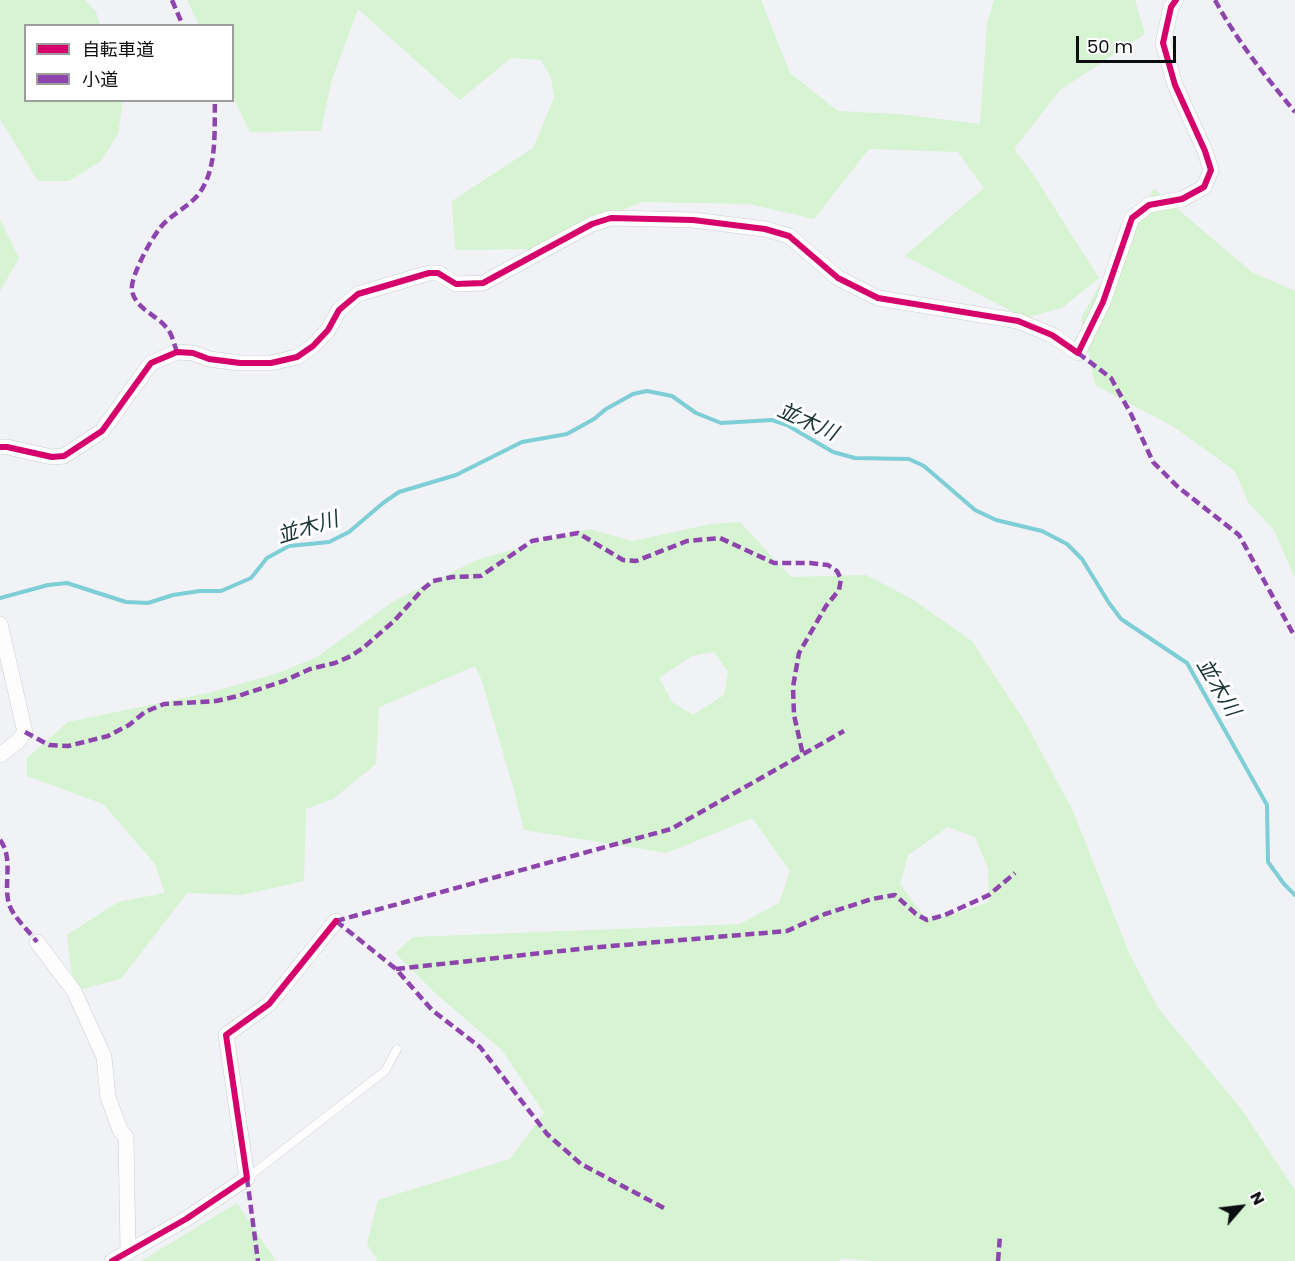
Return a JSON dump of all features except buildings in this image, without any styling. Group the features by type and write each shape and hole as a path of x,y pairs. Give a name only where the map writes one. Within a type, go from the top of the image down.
{"street":[{"path":"0,447 52,457 64,456 102,431 151,363 177,352 240,363 271,363 297,357 313,346 328,330 339,310 358,294 429,273 438,273 456,284 483,283 592,225 611,218 693,220 765,229 789,236 838,278 878,298 1018,321 1052,335 1078,353 1103,302 1132,218 1149,205 1182,199 1204,187 1211,170 1205,151 1175,85 1163,43 1171,7 1176,0"},
{"path":"0,624 25,732 17,742 0,755"},
{"path":"112,1261 186,1219 247,1178 226,1035 268,1004 336,921"},
{"path":"37,942 74,991 104,1057 108,1097 120,1130 126,1137 128,1251"}],"lane":[{"path":"247,1178 385,1071 397,1049"}],"green space":[{"path":"0,0 85,0 96,12 100,24 24,24 24,102 123,102 118,134 101,161 69,181 38,181 0,119"},
{"path":"187,0 761,0 790,73 838,111 898,114 980,124 987,24 994,0 1135,0 1145,34 1060,90 1014,149 1033,174 1099,278 1062,308 1025,318 905,256 984,188 958,152 869,149 814,219 749,204 642,202 530,249 455,250 452,201 533,148 554,98 551,78 541,60 511,58 460,100 358,9 331,82 321,131 250,132 234,99 234,24 199,24"},
{"path":"1154,189 1252,272 1295,291 1295,578 1274,530 1248,502 1235,471 1174,427 1095,385 1081,318"},
{"path":"0,219 19,258 0,291"},
{"path":"740,522 791,577 866,575 912,599 972,641 1025,722 1073,811 1129,953 1158,1008 1242,1110 1295,1190 1295,1261 873,1261 842,1258 839,1261 378,1261 367,1244 378,1200 510,1159 544,1113 502,1050 435,993 395,953 413,937 740,924 779,903 790,871 752,818 667,853 524,830 482,681 475,666 379,707 376,764 333,799 306,809 304,881 242,895 187,893 121,979 74,991 67,935 118,902 165,893 155,864 103,804 27,776 27,758 68,722 212,692 281,672 317,657 394,601 479,559 589,529 633,541 711,524","holes":["714,652 728,672 724,695 693,715 672,702 659,678 692,656","948,827 975,837 988,868 989,902 954,914 926,919 900,884 908,855"]},
{"path":"237,1203 276,1261 141,1261"}],"waterway":[{"name":"並木川","path":"0,598 48,585 67,583 126,602 148,603 173,595 221,591 251,578 267,558 289,546 329,542 349,532 399,492 456,475 522,442 567,434 633,394 647,391 672,396 696,413 721,423 772,420 787,425 833,452 855,458 909,459 924,466 975,510 996,520 1042,531 1067,544 1082,559 1121,619 1187,663 1267,805 1268,862 1295,895"}],"marked path":[{"path":"172,0 182,24"},
{"path":"1215,0 1242,44 1295,112"},
{"path":"177,352 168,329 137,302 132,285 142,259 156,233 164,223 194,200 209,174 214,149 215,102"},
{"path":"1078,353 1111,378 1153,462 1178,487 1239,535 1295,637"},
{"path":"25,732 49,745 68,746 108,736 129,725 145,712 164,704 216,701 238,696 284,681 310,669 335,663 363,648 394,621 433,581 452,577 481,576 532,541 578,533 623,560 636,561 687,541 720,538 774,563 828,565 837,571 841,579 839,590 826,606 799,653 793,687 794,715 803,755"},
{"path":"336,921 671,829 844,731"},
{"path":"0,840 6,855 9,904 37,942"},
{"path":"396,969 588,948 787,931 825,914 872,899 895,895 916,914 927,920 945,915 989,895 1015,873"},
{"path":"336,921 396,969 432,1010 480,1047 547,1134 581,1164 664,1208"},
{"path":"247,1178 258,1261"},
{"path":"998,1261 1000,1236"}],"cycle path":[{"path":"0,447 52,457 64,456 102,431 151,363 177,352 240,363 271,363 297,357 313,346 328,330 339,310 358,294 429,273 438,273 456,284 483,283 592,224 611,218 693,220 765,229 789,236 838,278 878,298 1018,321 1052,335 1078,353 1103,302 1132,218 1149,205 1182,199 1204,187 1211,170 1205,151 1175,85 1163,43 1171,7 1176,0"},
{"path":"112,1261 186,1219 247,1178 226,1035 269,1004 336,921"}]}
